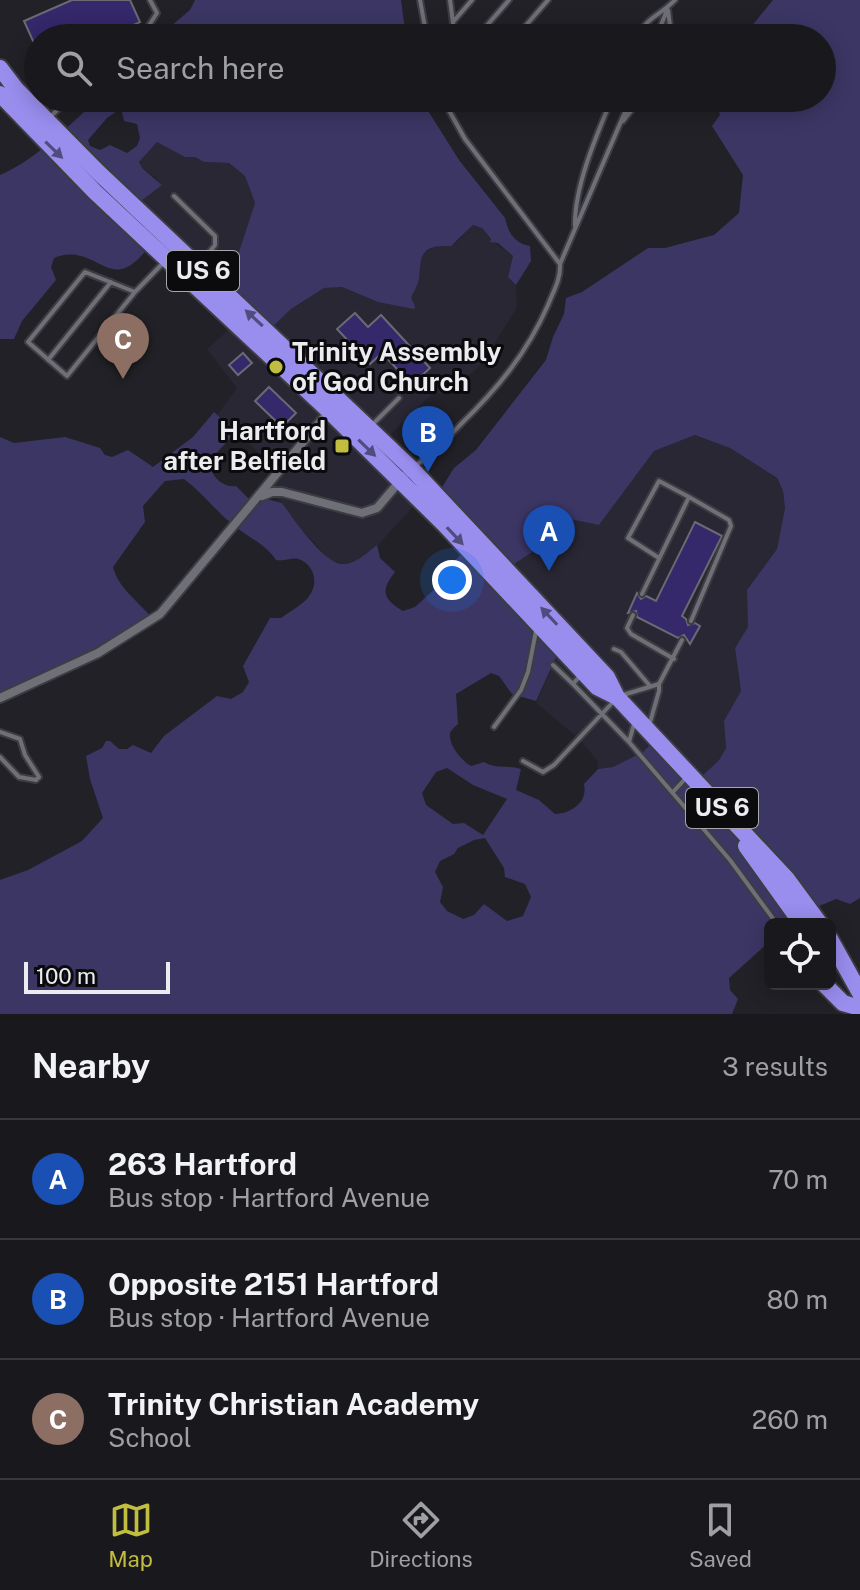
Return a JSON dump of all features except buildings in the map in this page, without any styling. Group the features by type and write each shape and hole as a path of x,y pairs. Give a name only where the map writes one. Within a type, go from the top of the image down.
{"highway":[{"name":"US 6","path":"0,68 24,95"},
{"name":"US 6","path":"0,94 95,192 166,259 329,411 406,475 607,677 617,697 787,879 816,918"},
{"name":"US 6","path":"39,112 370,428 444,524 537,625 578,678 617,697"},
{"path":"716,801 798,918"},
{"path":"836,950 860,993"},
{"path":"830,990 843,1003 860,1008"}],"street":[{"path":"0,698 98,653 160,614 329,411"},
{"path":"259,497 282,492 362,513 377,508 406,475"}],"lane":[{"path":"150,0 157,13 150,24"},
{"path":"420,0 424,24"},
{"path":"450,0 453,22"},
{"path":"453,22 472,0"},
{"path":"488,24 509,0"},
{"path":"527,24 548,0"},
{"path":"643,24 675,0"},
{"path":"662,24 668,8"},
{"path":"668,8 669,24"},
{"path":"46,120 55,112"},
{"path":"450,112 471,148 560,264"},
{"path":"575,228 575,212 589,161 607,112"},
{"path":"406,475 490,396 513,369 543,316 561,275 560,264 625,112"},
{"path":"619,126 630,112"},
{"path":"174,196 215,236 215,245 198,266"},
{"path":"135,292 85,272 28,342 67,376 166,259"},
{"path":"48,360 111,282"},
{"path":"370,428 399,398"},
{"path":"659,558 628,538 659,481 729,520 731,526 691,621"},
{"path":"642,594 689,497"},
{"path":"633,615 627,628 631,634 674,659"},
{"path":"494,727 521,690 528,672 537,625"},
{"path":"629,742 642,724 682,640"},
{"path":"614,649 621,652 650,686"},
{"path":"553,665 578,678 603,715 730,860 773,918"},
{"path":"523,761 543,772 554,765 617,697 659,684"},
{"path":"0,732 20,739 25,755 39,777 36,780 19,777 0,757"},
{"path":"673,792 690,774"}],"shaded area":[{"path":"195,0 401,0 404,24 174,24 190,10"},
{"path":"773,0 860,0 860,898 850,904 836,899 800,918 764,918 764,946 729,978 730,990 738,999 732,1014 0,1014 0,880 28,870 82,841 103,818 86,756 102,748 106,741 119,749 133,745 151,753 164,736 217,696 231,699 243,692 249,682 243,666 270,618 281,618 307,599 313,589 314,578 306,563 298,559 276,560 184,479 165,481 143,506 145,522 113,567 124,588 153,619 0,697 0,437 14,443 65,437 100,448 105,455 112,457 128,450 153,467 193,437 214,412 236,432 209,461 218,480 236,486 251,501 259,497 282,503 319,550 336,563 353,562 377,545 380,558 395,572 386,590 391,603 403,611 415,607 439,585 449,567 471,544 433,502 454,468 476,450 546,360 564,314 566,298 582,292 648,248 665,248 714,235 739,213 743,175 712,126 719,112 836,112 836,24 753,24","holes":["695,435 730,448 777,478 783,491 785,508 777,549 747,590 748,627 735,648 741,691 724,721 726,748 719,760 700,778 658,736 643,752 613,767 598,769 584,784 581,801 567,811 555,814 539,800 516,790 521,769 484,762 471,766 464,761 452,745 450,734 458,724 456,694 491,673 499,676 512,694 536,701 563,642 503,571 548,542 570,519 599,525 654,451","447,768 473,785 507,799 483,835 464,823 453,824 426,805 422,793 436,772","485,838 504,868 505,877 525,884 531,897 523,916 507,921 484,904 474,915 463,919 447,911 440,902 443,887 435,872 440,861 454,854 458,848"]},
{"path":"84,112 115,112 88,140 90,146 100,150 110,145 127,153 137,146 140,138 137,124 124,121 122,112 429,112 459,160 505,218 513,236 530,246 531,261 516,285 508,277 513,256 498,243 490,242 482,228 473,225 451,246 433,247 424,253 411,298 414,309 378,302 342,287 324,288 291,309 265,334 215,286 239,252 255,203 245,176 229,163 185,157 157,142 139,162 162,185 136,205 160,234 138,259 122,269 107,268 75,255 54,258 51,267 56,280 22,321 14,339 0,339 0,175 40,151"},
{"path":"157,141 185,157 229,163 245,176 255,203 240,252 232,259 229,270 217,284 136,205 162,185 142,168 139,161"},
{"path":"473,225 482,228 491,240 513,256 508,277 516,285 517,307 484,361 445,393 432,394 386,439 380,450 425,494 377,546 358,560 344,564 331,561 282,503 264,489 279,467 217,415 237,388 207,349 244,316 265,334 291,309 324,288 342,287 378,302 410,299 419,280 419,262 425,252 456,243"},
{"path":"695,435 730,448 776,478 783,491 785,508 777,549 747,590 749,626 735,648 741,691 724,722 726,748 719,760 700,778 649,744 643,752 613,767 598,769 597,760 578,738 536,703 563,642 502,571 548,542 571,519 599,525 654,451"}],"place":[{"name":"Trinity Assembly of God Church","path":"276,367"},
{"name":"Trinity Christian Academy","path":"123,379"},
{"name":"Hartford after Belfield","path":"342,446"},
{"name":"Opposite 2151 Hartford","path":"428,472"},
{"name":"263 Hartford","path":"549,571"}]}
